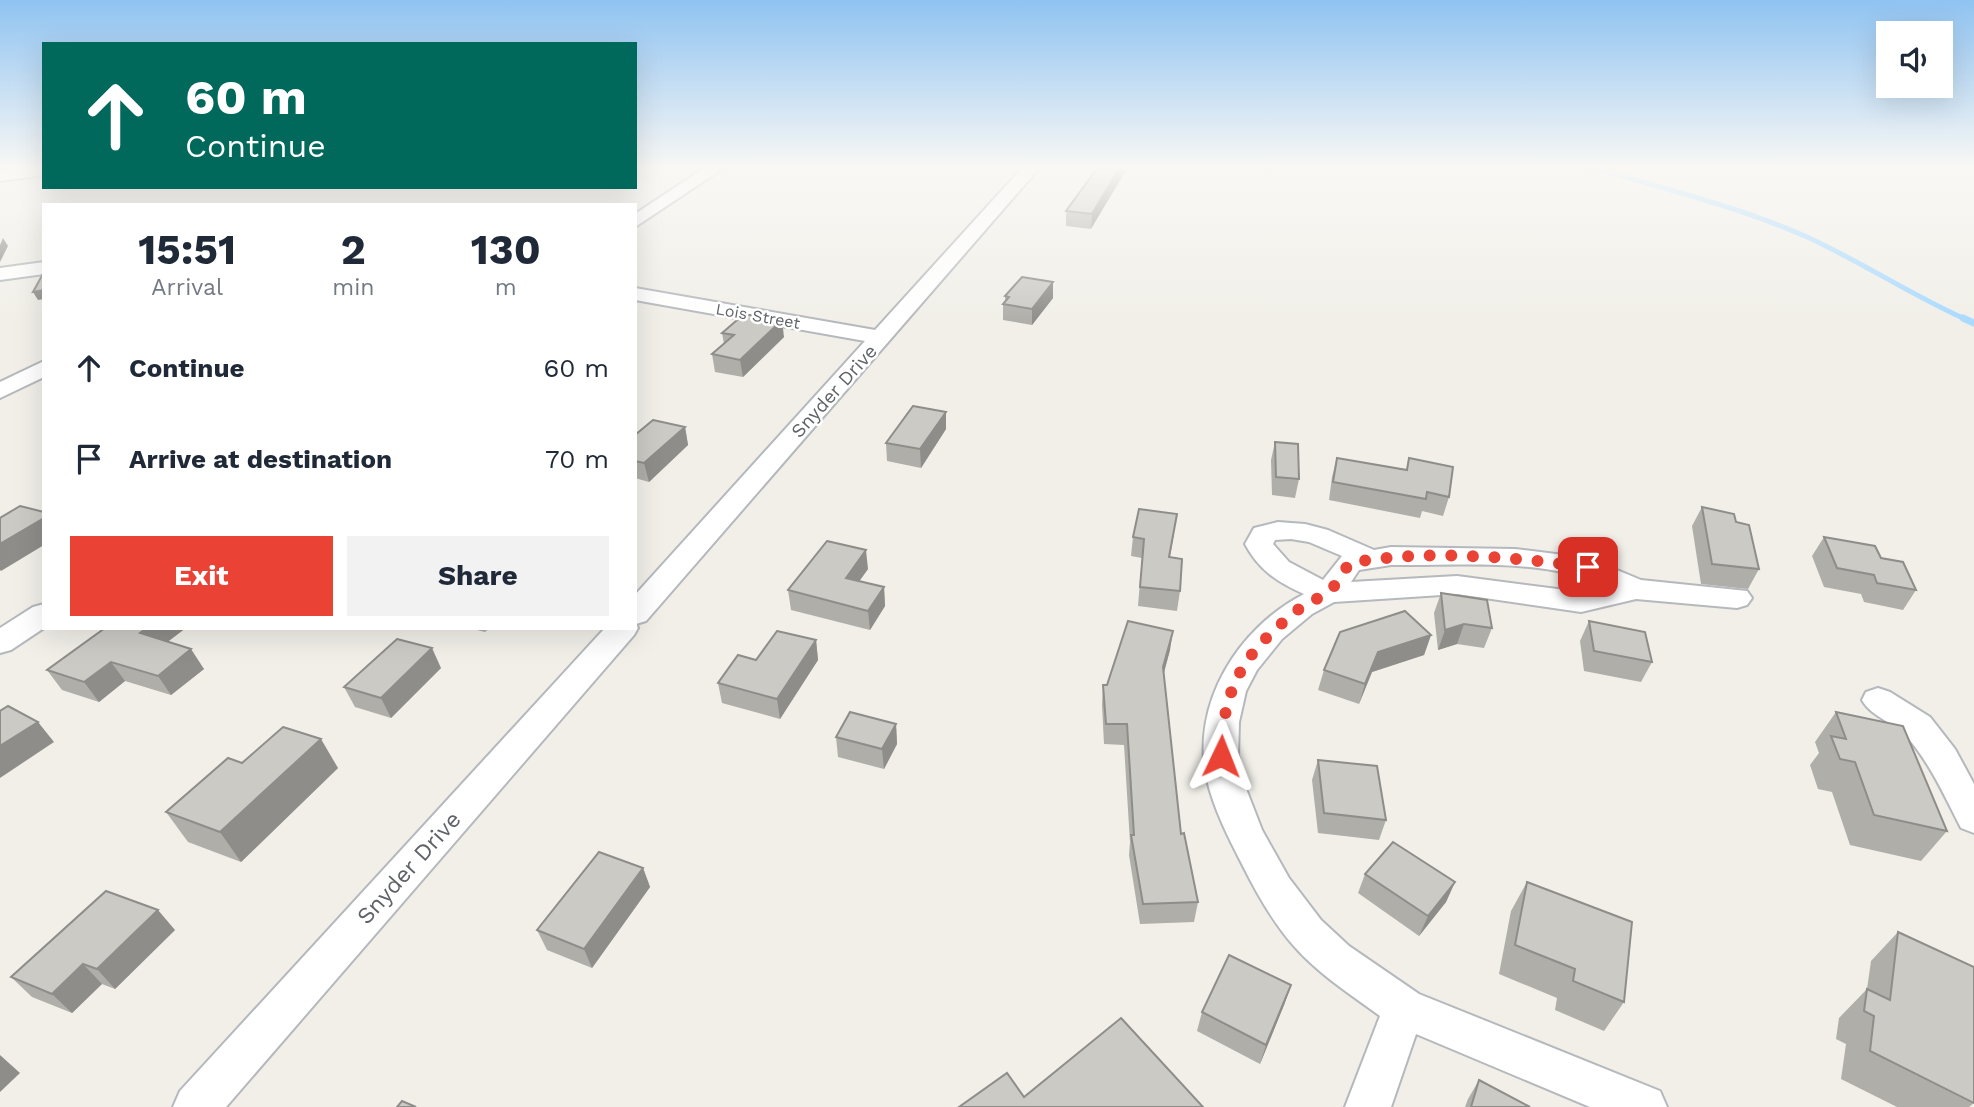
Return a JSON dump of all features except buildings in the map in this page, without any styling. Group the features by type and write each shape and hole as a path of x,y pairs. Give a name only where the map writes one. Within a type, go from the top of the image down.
{"street":[{"name":"Snyder Drive","path":"637,612 987,219"},
{"path":"0,274 42,268"},
{"name":"Lois Street","path":"637,293 882,338"},
{"path":"0,391 42,369"},
{"path":"1328,593 1290,577 1265,558 1259,544 1264,534 1278,528 1298,530 1337,542 1370,559"},
{"path":"1328,593 1350,563 1391,556 1515,558 1588,567 1636,589"},
{"path":"1644,1107 1404,1008 1335,959 1307,933 1275,890 1245,834 1225,781 1221,756 1222,722 1230,691 1244,664 1271,632 1302,607 1328,593 1457,585 1581,602 1636,589 1737,598"},
{"path":"0,642 42,615"},
{"name":"Snyder Drive","path":"195,1107 621,630"},
{"path":"1878,700 1917,726 1943,758 1974,818"},
{"path":"1368,1107 1404,1008"}],"waterway":[{"path":"1760,219 1805,236 1967,320"},
{"path":"1963,318 1974,323"}],"route":[{"path":"1221,756 1222,722 1230,691 1244,664 1271,632 1302,607 1328,593 1350,563 1391,556 1515,558 1588,567"}]}
